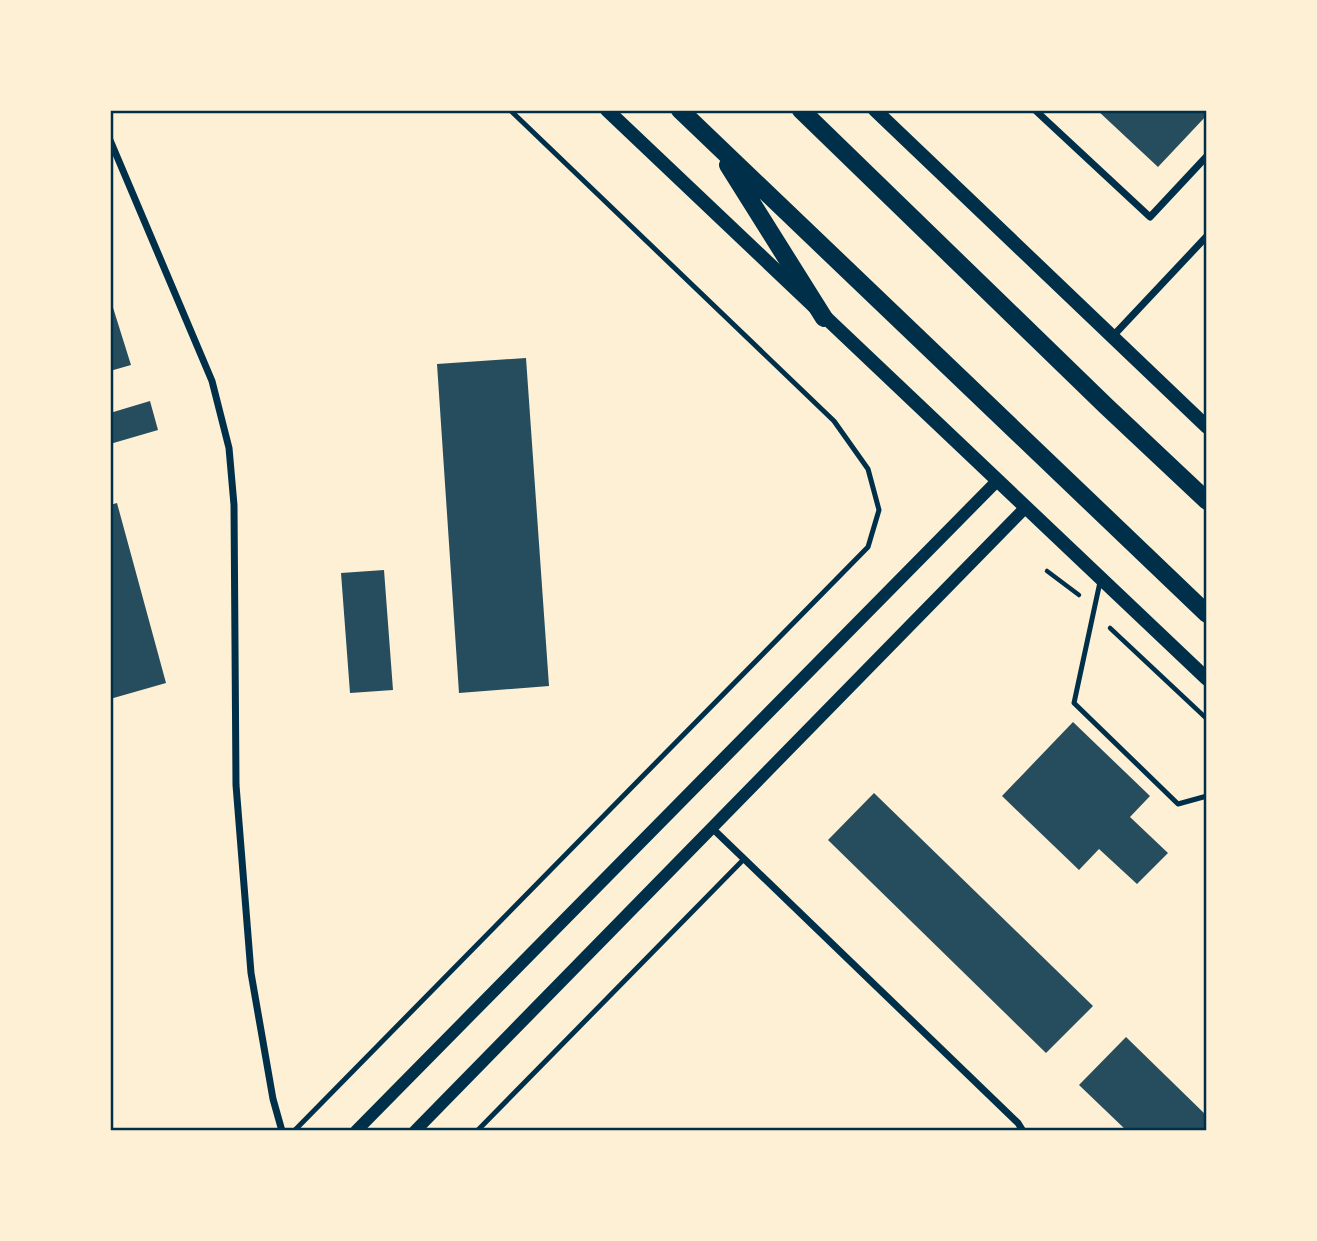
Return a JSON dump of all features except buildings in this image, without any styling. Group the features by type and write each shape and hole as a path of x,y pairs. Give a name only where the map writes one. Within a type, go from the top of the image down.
{"main road":[{"path":"607,110 1207,679"},
{"path":"680,110 1207,614"},
{"path":"801,110 1207,501"},
{"path":"876,110 1207,427"},
{"path":"713,142 824,318"}],"street":[{"path":"1034,110 1150,217 1207,156"},
{"path":"110,140 212,381 229,448 234,505 236,785 251,973 273,1099 282,1131"},
{"path":"1113,336 1207,236"},
{"path":"356,1131 997,481"},
{"path":"415,1131 1026,507"},
{"path":"712,828 1023,1131"}],"lane":[{"path":"294,1131 868,547 879,510 868,469 834,421 510,110"},
{"path":"1101,578 1074,703 1178,803 1207,796"},
{"path":"477,1131 744,859"}],"path":[{"path":"1047,571 1079,595"},
{"path":"1110,628 1207,719"}]}
